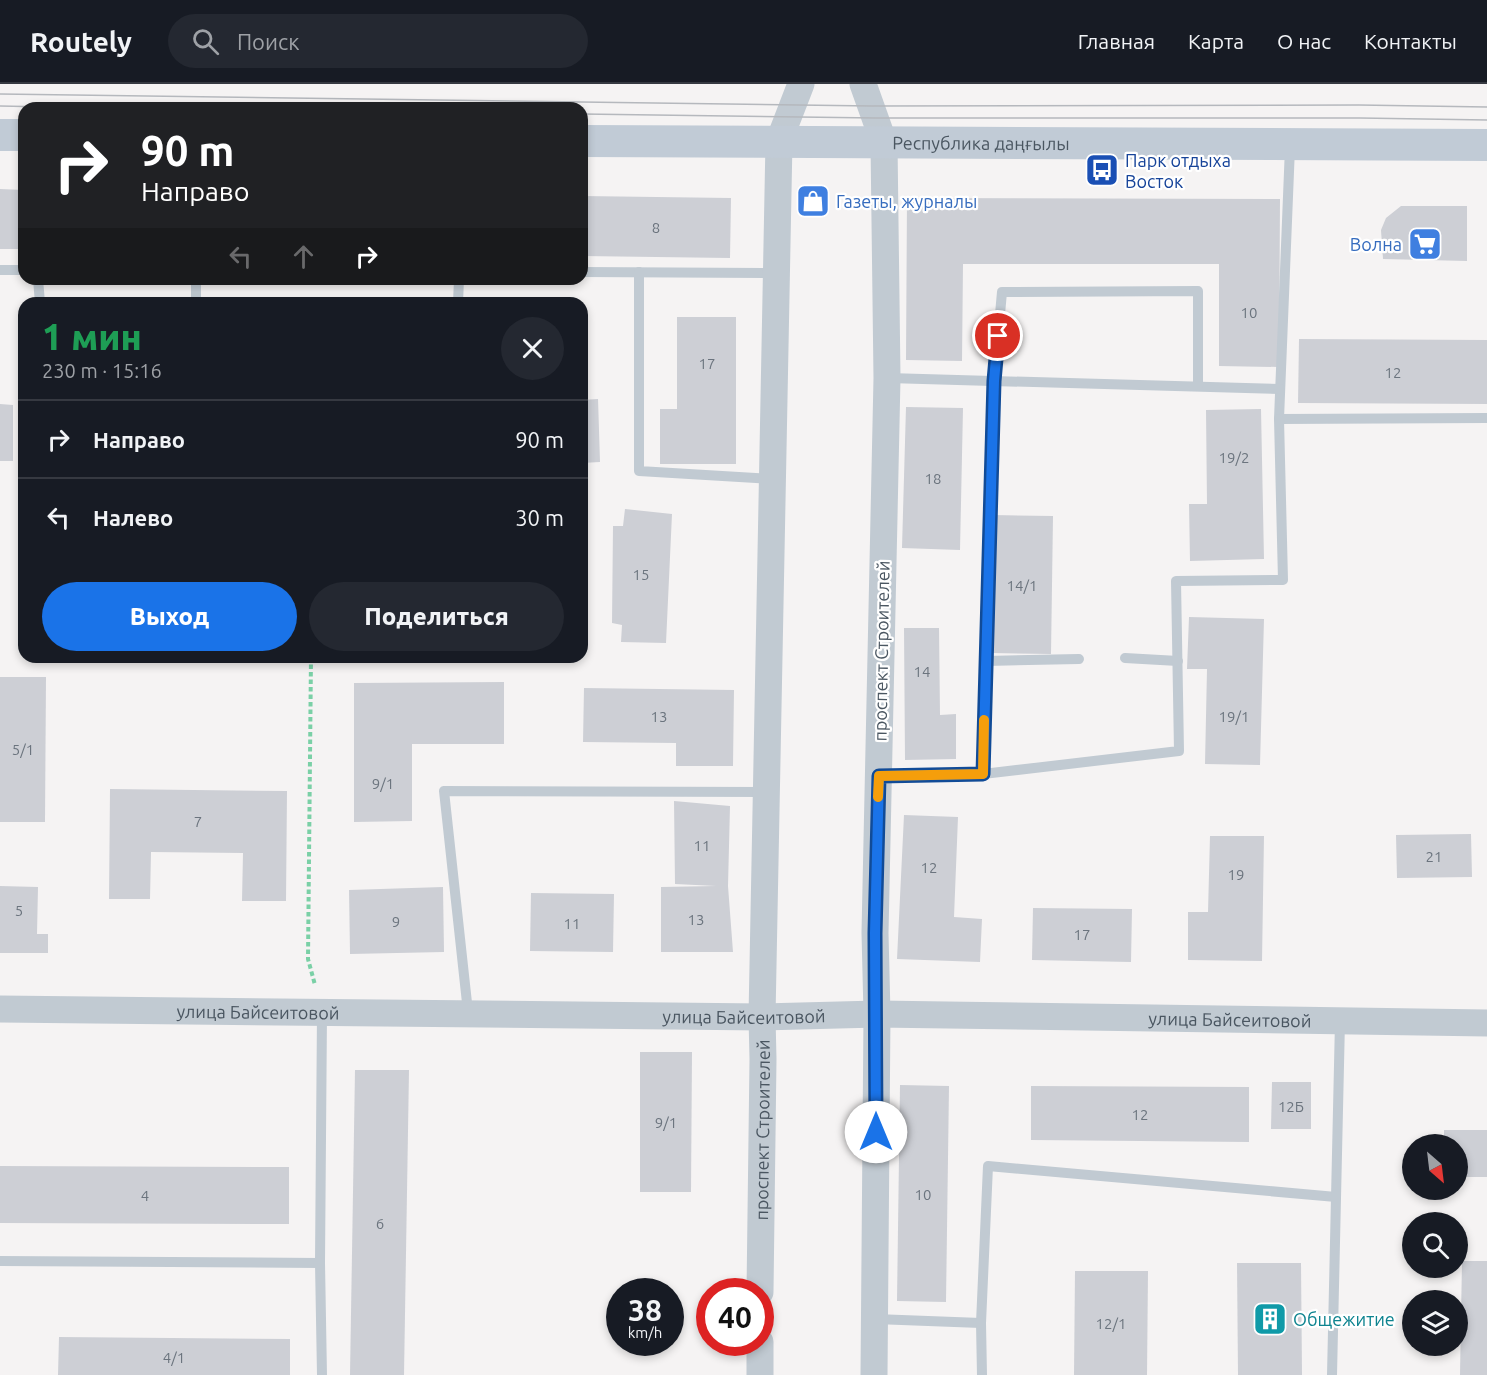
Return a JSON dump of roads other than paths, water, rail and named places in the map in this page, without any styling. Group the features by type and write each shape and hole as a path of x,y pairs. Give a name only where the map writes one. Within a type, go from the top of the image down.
{"main road":[{"path":"0,135 18,135"},
{"name":"Республика даңғылы","path":"588,141 1487,145"}],"street":[{"name":"проспект Строителей","path":"760,1278 762,1017 779,141 801,84"},
{"name":"проспект Строителей","path":"863,84 884,143 886,378 875,933 877,1014 874,1375"},
{"name":"улица Байсеитовой","path":"0,1009 762,1017 877,1014 1487,1023"},
{"path":"760,1356 760,1375"}],"lane":[{"path":"879,776 983,774 1179,752 1176,581 1283,580 1279,419 1290,144"},
{"path":"0,270 18,270"},
{"path":"588,272 776,273"},
{"path":"639,272 639,471 773,478"},
{"path":"983,774 994,381 1002,292 1198,291 1198,386"},
{"path":"886,378 1280,389"},
{"path":"1279,419 1487,418"},
{"path":"1125,658 1178,661"},
{"path":"986,661 1079,659"},
{"path":"468,1014 444,791 767,792"},
{"path":"322,1012 320,1263 322,1375"},
{"path":"1332,1375 1340,1020"},
{"path":"982,1375 981,1323 987,1166 1336,1197"},
{"path":"0,1261 320,1263"},
{"path":"875,1319 981,1323"}],"tram line":[{"path":"0,94 581,102"},
{"path":"588,102 872,106 1487,107"},
{"path":"0,106 18,106"},
{"path":"588,114 876,118 1487,120"}],"place":[{"name":"Парк отдыха Восток","path":"1102,170"},
{"name":"Газеты, журналы","path":"813,201"},
{"name":"Волна","path":"1425,244"},
{"name":"Общежитие","path":"1270,1319"}]}
